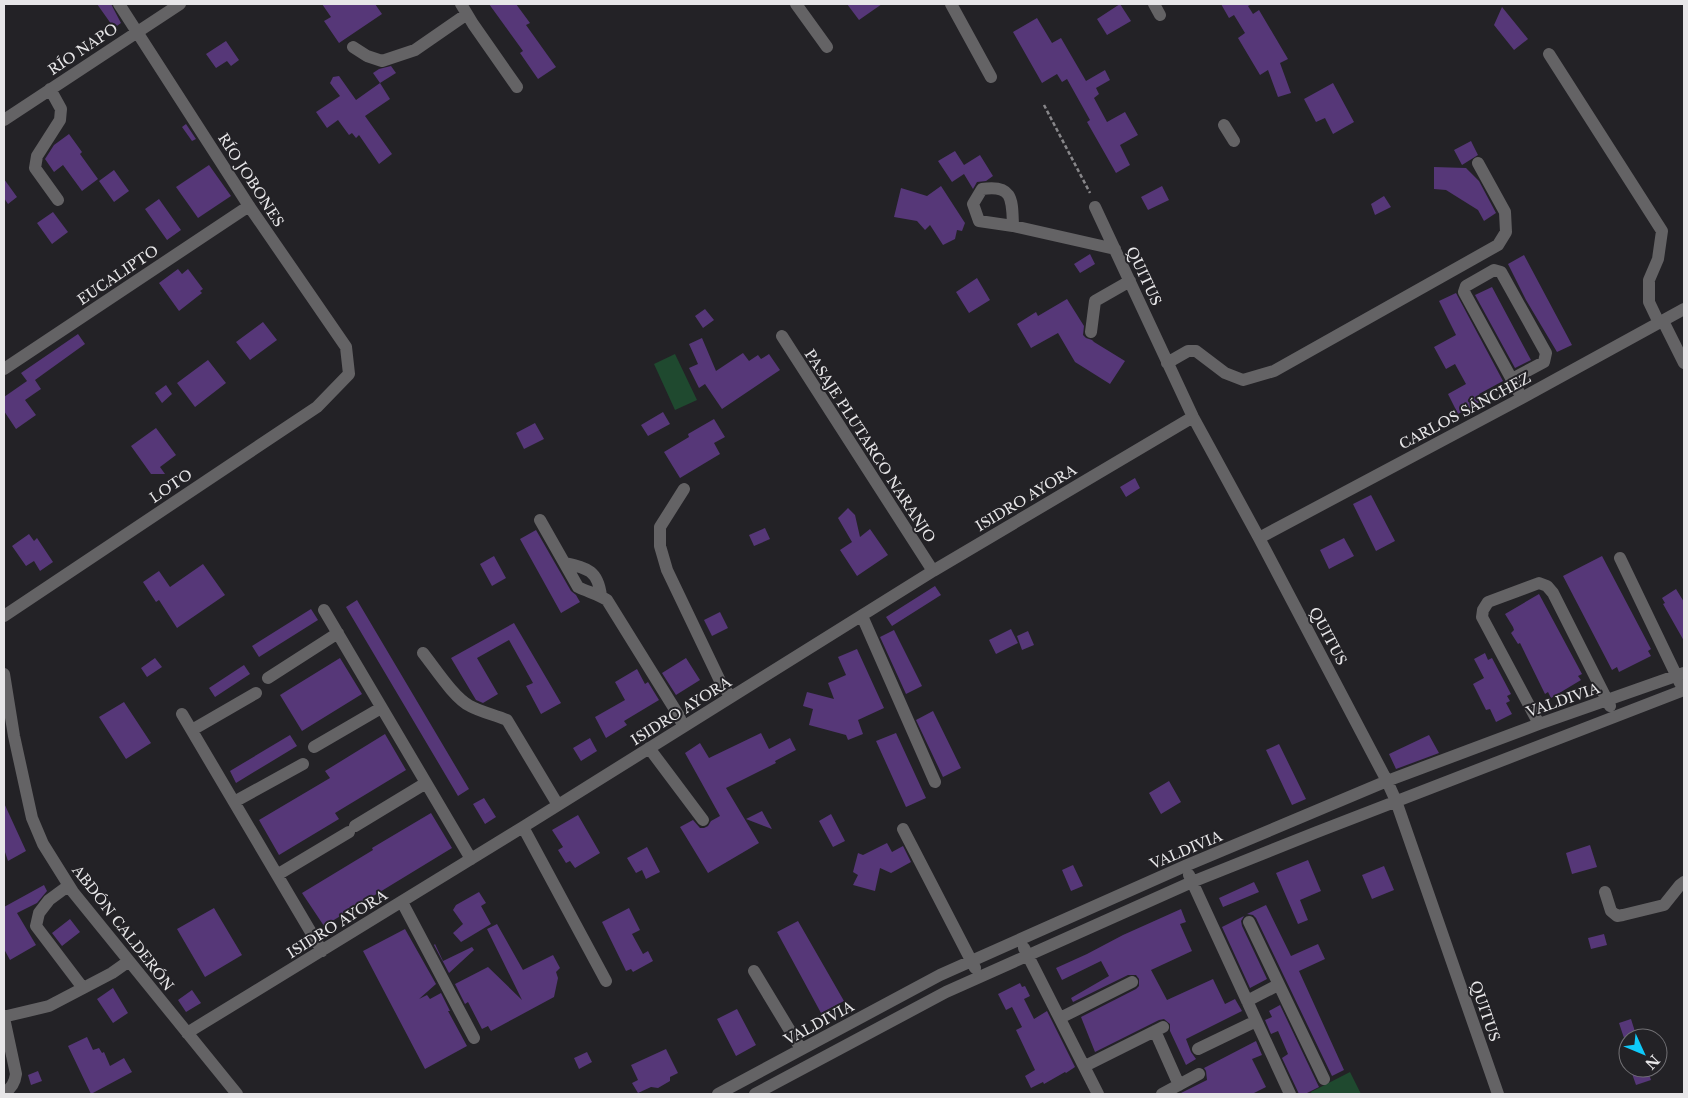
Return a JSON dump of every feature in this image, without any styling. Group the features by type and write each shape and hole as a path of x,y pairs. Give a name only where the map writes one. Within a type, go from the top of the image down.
{"street":[{"name":"RÍO JOBONES","path":"120,4 249,206 346,347 349,374"},
{"name":"RÍO NAPO","path":"4,120 180,4"},
{"path":"796,4 827,47"},
{"path":"951,4 991,77"},
{"path":"353,47 367,56 382,62 415,50 464,9 517,86"},
{"path":"1549,54 1662,231 1658,259 1649,280 1649,302 1684,363"},
{"path":"50,89 61,109 60,120 37,156 35,168 58,200"},
{"path":"1224,125 1234,141"},
{"path":"1167,363 1188,351 1196,351 1226,373 1243,380 1274,370 1498,245 1506,232 1505,212 1478,163"},
{"name":"EUCALIPTO","path":"4,369 249,206"},
{"name":"QUITUS","path":"1095,207 1193,417 1388,781 1498,1094"},
{"path":"1013,226 1115,249"},
{"path":"1512,379 1544,362 1546,353 1501,272 1494,270 1466,286 1464,292 1522,398"},
{"path":"1091,332 1095,301 1130,281"},
{"name":"CARLOS SÁNCHEZ","path":"1259,538 1522,398 1684,308"},
{"name":"PASAJE PLUTARCO NARANJO","path":"782,336 933,571"},
{"name":"LOTO","path":"4,616 317,408 349,374"},
{"name":"ISIDRO AYORA","path":"188,1033 933,571 1193,417"},
{"path":"684,489 660,527 660,546 667,570 722,685 731,697"},
{"path":"540,520 578,587 607,600 679,716 683,727"},
{"path":"755,1094 946,992 1192,882 1683,690 1681,674 1620,558"},
{"path":"565,563 588,569 594,575 599,585 600,596"},
{"path":"1539,724 1482,617 1483,610 1488,602 1539,583 1547,586 1553,593 1615,716"},
{"path":"324,610 471,859"},
{"path":"862,616 935,782"},
{"path":"268,678 338,633"},
{"path":"423,653 460,699 470,707 507,720 558,805"},
{"name":"ABDÓN CALDERÓN","path":"4,674 14,736 32,818 43,844 68,886 237,1094"},
{"name":"VALDIVIA","path":"726,1092 940,975 1185,866 1388,781 1539,724 1681,674"},
{"path":"192,730 256,692"},
{"path":"314,747 381,708"},
{"path":"182,714 322,951"},
{"path":"649,748 703,820"},
{"path":"234,802 302,764"},
{"path":"277,875 426,783"},
{"path":"1310,814 1317,832"},
{"path":"523,827 606,981"},
{"path":"903,829 972,960 979,977"},
{"path":"1185,866 1290,1094"},
{"path":"1605,892 1611,911 1617,916 1623,916 1664,905 1684,882"},
{"path":"68,886 49,900 38,913 36,926 83,988"},
{"path":"402,902 474,1038"},
{"path":"1249,922 1324,1079"},
{"path":"1020,939 1098,1094"},
{"path":"4,1093 15,1082 16,1074 4,1017 49,1006 112,973 129,961"},
{"path":"754,971 801,1050"},
{"path":"1060,1018 1132,982"},
{"path":"1247,1001 1278,985"},
{"path":"1198,1049 1256,1021"},
{"path":"1085,1066 1159,1029 1179,1085"},
{"path":"1162,1094 1199,1074"}],"path":[{"path":"1044,105 1090,193"}],"green space":[{"path":"675,354 697,400 675,410 654,364"},
{"path":"1350,1072 1361,1094 1312,1094 1311,1092"}],"building":[{"path":"97,4 111,4 121,23 114,28"},
{"path":"322,4 375,4 382,14 339,43 324,21 331,17"},
{"path":"489,4 516,4 530,23 526,25 556,67 538,79 520,53 523,51"},
{"path":"847,4 882,4 859,20"},
{"path":"1120,4 1131,21 1107,35 1097,19"},
{"path":"1221,4 1252,4 1248,6 1253,14 1259,10 1288,59 1280,63 1291,93 1278,97 1268,70 1260,75 1238,38 1245,33 1234,15 1229,18"},
{"path":"1502,7 1528,39 1514,50 1494,25"},
{"path":"1037,18 1052,43 1061,38 1086,81 1105,70 1110,80 1096,88 1099,94 1094,98 1107,122 1125,112 1138,135 1120,145 1130,165 1116,173 1087,122 1090,120 1067,79 1062,82 1057,74 1042,83 1013,32"},
{"path":"226,41 239,60 231,66 227,61 216,68 206,54"},
{"path":"391,66 396,73 380,83 373,73 379,69"},
{"path":"339,76 356,100 380,83 390,99 365,116 392,154 379,164 359,135 356,138 352,133 349,135 338,120 327,128 316,112 340,96 330,83 333,77"},
{"path":"1333,83 1354,122 1333,134 1325,118 1316,122 1304,99"},
{"path":"186,124 196,139 192,141 182,127"},
{"path":"69,134 82,152 80,154 98,179 82,191 63,165 54,172 45,159 54,145"},
{"path":"1471,141 1478,155 1462,165 1454,150"},
{"path":"955,151 964,165 980,155 993,176 986,181 977,182 973,189 964,174 952,182 938,161"},
{"path":"209,165 231,196 198,218 176,187"},
{"path":"1434,167 1466,168 1479,181 1496,213 1484,221 1478,210 1446,190 1434,189"},
{"path":"114,170 129,191 114,202 99,181"},
{"path":"4,179 17,197 8,204 4,198"},
{"path":"941,186 965,223 962,231 957,230 955,239 943,245 930,225 925,230 917,221 894,217 901,188 927,196"},
{"path":"1162,186 1169,200 1148,210 1141,197"},
{"path":"1384,196 1391,207 1375,215 1371,204"},
{"path":"159,199 181,230 167,240 145,209"},
{"path":"53,212 68,232 52,244 37,223"},
{"path":"1090,254 1095,264 1080,273 1074,264"},
{"path":"1524,255 1572,345 1557,352 1526,300 1508,264"},
{"path":"178,269 182,274 188,269 203,289 200,291 202,293 179,311 159,283"},
{"path":"977,278 990,300 969,313 956,292"},
{"path":"1492,287 1531,360 1515,368 1475,295"},
{"path":"1456,293 1503,381 1479,394 1482,401 1458,414 1448,394 1466,384 1455,364 1446,369 1434,347 1456,335 1439,301"},
{"path":"1067,299 1084,326 1083,335 1125,361 1110,384 1075,362 1058,333 1031,348 1017,324 1036,312 1038,316"},
{"path":"705,309 714,320 703,328 695,316"},
{"path":"263,322 277,340 250,360 236,342"},
{"path":"78,334 85,344 35,380 41,389 25,400 36,415 16,429 4,411 4,397 27,381 21,373"},
{"path":"702,338 716,371 743,353 749,361 758,355 761,359 769,354 780,370 722,409 705,384 699,388 689,368 698,364 689,344"},
{"path":"208,360 226,383 195,407 177,383"},
{"path":"166,385 172,394 162,403 155,393"},
{"path":"663,412 670,424 648,436 641,425"},
{"path":"714,419 725,437 714,443 720,454 680,478 664,452 689,437 688,434"},
{"path":"535,423 544,439 524,449 516,433"},
{"path":"156,428 176,455 160,467 165,474 151,474 131,446"},
{"path":"1135,478 1140,488 1126,497 1120,487"},
{"path":"1371,495 1395,541 1376,551 1353,504"},
{"path":"848,508 855,515 860,537 870,529 888,555 857,576 840,550 852,542 838,518"},
{"path":"765,528 770,539 754,546 749,535"},
{"path":"536,530 571,591 580,602 561,613 520,539"},
{"path":"29,534 34,541 37,538 53,562 40,571 34,561 26,566 12,546"},
{"path":"1344,538 1354,556 1329,569 1320,550"},
{"path":"494,556 506,578 492,586 480,564"},
{"path":"1602,556 1651,649 1648,651 1651,656 1619,672 1617,667 1612,670 1563,576"},
{"path":"203,564 225,595 177,628 159,600 156,602 143,582 159,571 170,587"},
{"path":"935,586 941,595 892,626 886,617"},
{"path":"1676,589 1684,602 1684,641 1663,604 1665,603 1662,598"},
{"path":"1539,594 1582,674 1578,676 1581,680 1551,698 1548,692 1545,694 1520,643 1518,644 1511,633 1514,630 1505,614"},
{"path":"357,600 469,789 458,796 346,607"},
{"path":"311,609 318,620 259,657 252,646"},
{"path":"720,612 728,628 712,636 704,620"},
{"path":"514,623 561,703 541,714 526,686 533,683 509,640 477,658 498,694 483,703 476,700 451,658"},
{"path":"1011,629 1018,643 996,654 989,640"},
{"path":"894,630 922,686 906,694 880,637"},
{"path":"1028,631 1034,645 1022,650 1017,636"},
{"path":"857,649 884,708 858,720 863,734 848,740 846,735 809,725 813,709 803,706 807,692 834,699 828,683 846,675 838,657"},
{"path":"1485,653 1488,660 1492,658 1511,694 1507,696 1510,701 1506,703 1512,714 1496,722 1490,709 1486,710 1473,684 1484,678 1474,659"},
{"path":"155,658 162,667 147,677 141,668"},
{"path":"340,658 362,694 302,731 280,695"},
{"path":"686,658 700,680 676,695 662,673"},
{"path":"244,665 250,674 215,697 209,688"},
{"path":"637,669 645,684 648,682 659,700 624,721 627,725 606,738 595,717 625,700 615,682"},
{"path":"124,702 151,743 126,759 99,717"},
{"path":"933,711 961,768 943,777 916,720"},
{"path":"761,733 769,749 790,738 796,750 775,761 776,763 726,788 759,843 708,873 680,827 693,820 700,828 704,828 720,816 685,753 700,743 709,758"},
{"path":"896,733 926,798 906,807 876,741"},
{"path":"385,734 406,770 335,813 339,819 279,855 259,820 330,778 325,771"},
{"path":"290,735 297,746 236,783 230,771"},
{"path":"1429,735 1439,753 1396,769 1389,754"},
{"path":"590,738 597,751 581,761 573,748"},
{"path":"1279,744 1306,799 1292,805 1266,750"},
{"path":"1169,781 1181,802 1161,814 1149,793"},
{"path":"484,798 496,817 485,824 473,804"},
{"path":"4,803 26,851 8,861 4,849"},
{"path":"762,811 772,829 746,819"},
{"path":"431,813 452,848 324,926 302,893"},
{"path":"831,814 845,841 833,847 819,821"},
{"path":"578,815 600,853 575,868 570,861 566,863 558,850 563,847 552,830"},
{"path":"887,843 892,852 903,846 911,862 891,873 880,868 875,891 853,885 858,875 853,872 858,853 863,855"},
{"path":"1590,845 1597,867 1572,874 1566,853"},
{"path":"647,847 660,872 646,879 642,870 636,873 627,858"},
{"path":"1308,860 1321,891 1300,900 1308,920 1298,924 1276,873"},
{"path":"1073,865 1083,886 1071,891 1062,870"},
{"path":"1384,866 1394,890 1372,899 1362,875"},
{"path":"1254,882 1259,892 1223,907 1219,898"},
{"path":"44,885 47,891 37,903 17,913 36,945 10,960 4,949 4,907"},
{"path":"479,892 486,903 481,906 491,924 461,942 453,933 463,924 453,910 456,905"},
{"path":"1266,905 1291,956 1318,944 1325,959 1299,971 1344,1070 1332,1076 1256,918 1253,915 1247,914"},
{"path":"214,908 242,955 205,977 177,929"},
{"path":"629,908 640,930 632,934 643,954 648,951 653,961 633,972 631,969 626,971 602,922"},
{"path":"1181,909 1186,922 1180,924 1192,951 1151,970 1167,1000 1213,979 1225,1004 1235,999 1242,1011 1186,1039 1196,1059 1186,1065 1170,1031 1170,1024 1164,1019 1095,1052 1081,1017 1136,989 1139,986 1139,979 1136,975 1128,975 1073,1002 1071,998 1109,976 1101,961 1062,980 1056,968"},
{"path":"1244,916 1241,921 1242,926 1267,979 1250,988 1222,927"},
{"path":"70,919 80,932 62,946 52,933"},
{"path":"798,921 844,1001 821,1013 777,932"},
{"path":"497,924 523,970 553,955 560,968 556,972 558,978 554,997 491,1031 488,1026 482,1029 468,1002 465,1004 455,984 488,967 522,1000 487,929"},
{"path":"405,929 436,984 419,999 427,995 430,999 441,993 450,1011 448,1011 467,1046 425,1069 363,951"},
{"path":"1604,934 1607,945 1591,949 1588,938"},
{"path":"434,945 443,961 472,947 474,950 449,973"},
{"path":"1020,983 1022,987 1025,986 1030,996 1024,999 1034,1019 1047,1011 1075,1067 1044,1084 1043,1082 1031,1088 1025,1076 1035,1070 1016,1030 1022,1027 1012,1007 1006,1010 998,994"},
{"path":"113,988 128,1013 113,1023 97,999"},
{"path":"192,990 201,1003 186,1012 178,1000"},
{"path":"1280,1005 1319,1087 1305,1094 1299,1094 1282,1058 1288,1054 1278,1031 1271,1034 1265,1020 1272,1017 1269,1011"},
{"path":"737,1009 756,1045 736,1056 717,1019"},
{"path":"1631,1019 1634,1028 1621,1028 1619,1023"},
{"path":"87,1037 93,1050 99,1048 102,1053 104,1052 110,1066 124,1058 132,1072 91,1094 68,1046"},
{"path":"1256,1041 1262,1055 1252,1059 1266,1087 1252,1094 1179,1094 1207,1080 1204,1068"},
{"path":"666,1049 678,1073 670,1077 670,1081 658,1088 651,1087 638,1093 632,1083 638,1080 631,1065"},
{"path":"587,1052 592,1062 579,1069 574,1058"},
{"path":"38,1071 42,1081 31,1085 28,1075"},
{"path":"1634,1078 1650,1078 1651,1080 1636,1085"}]}
